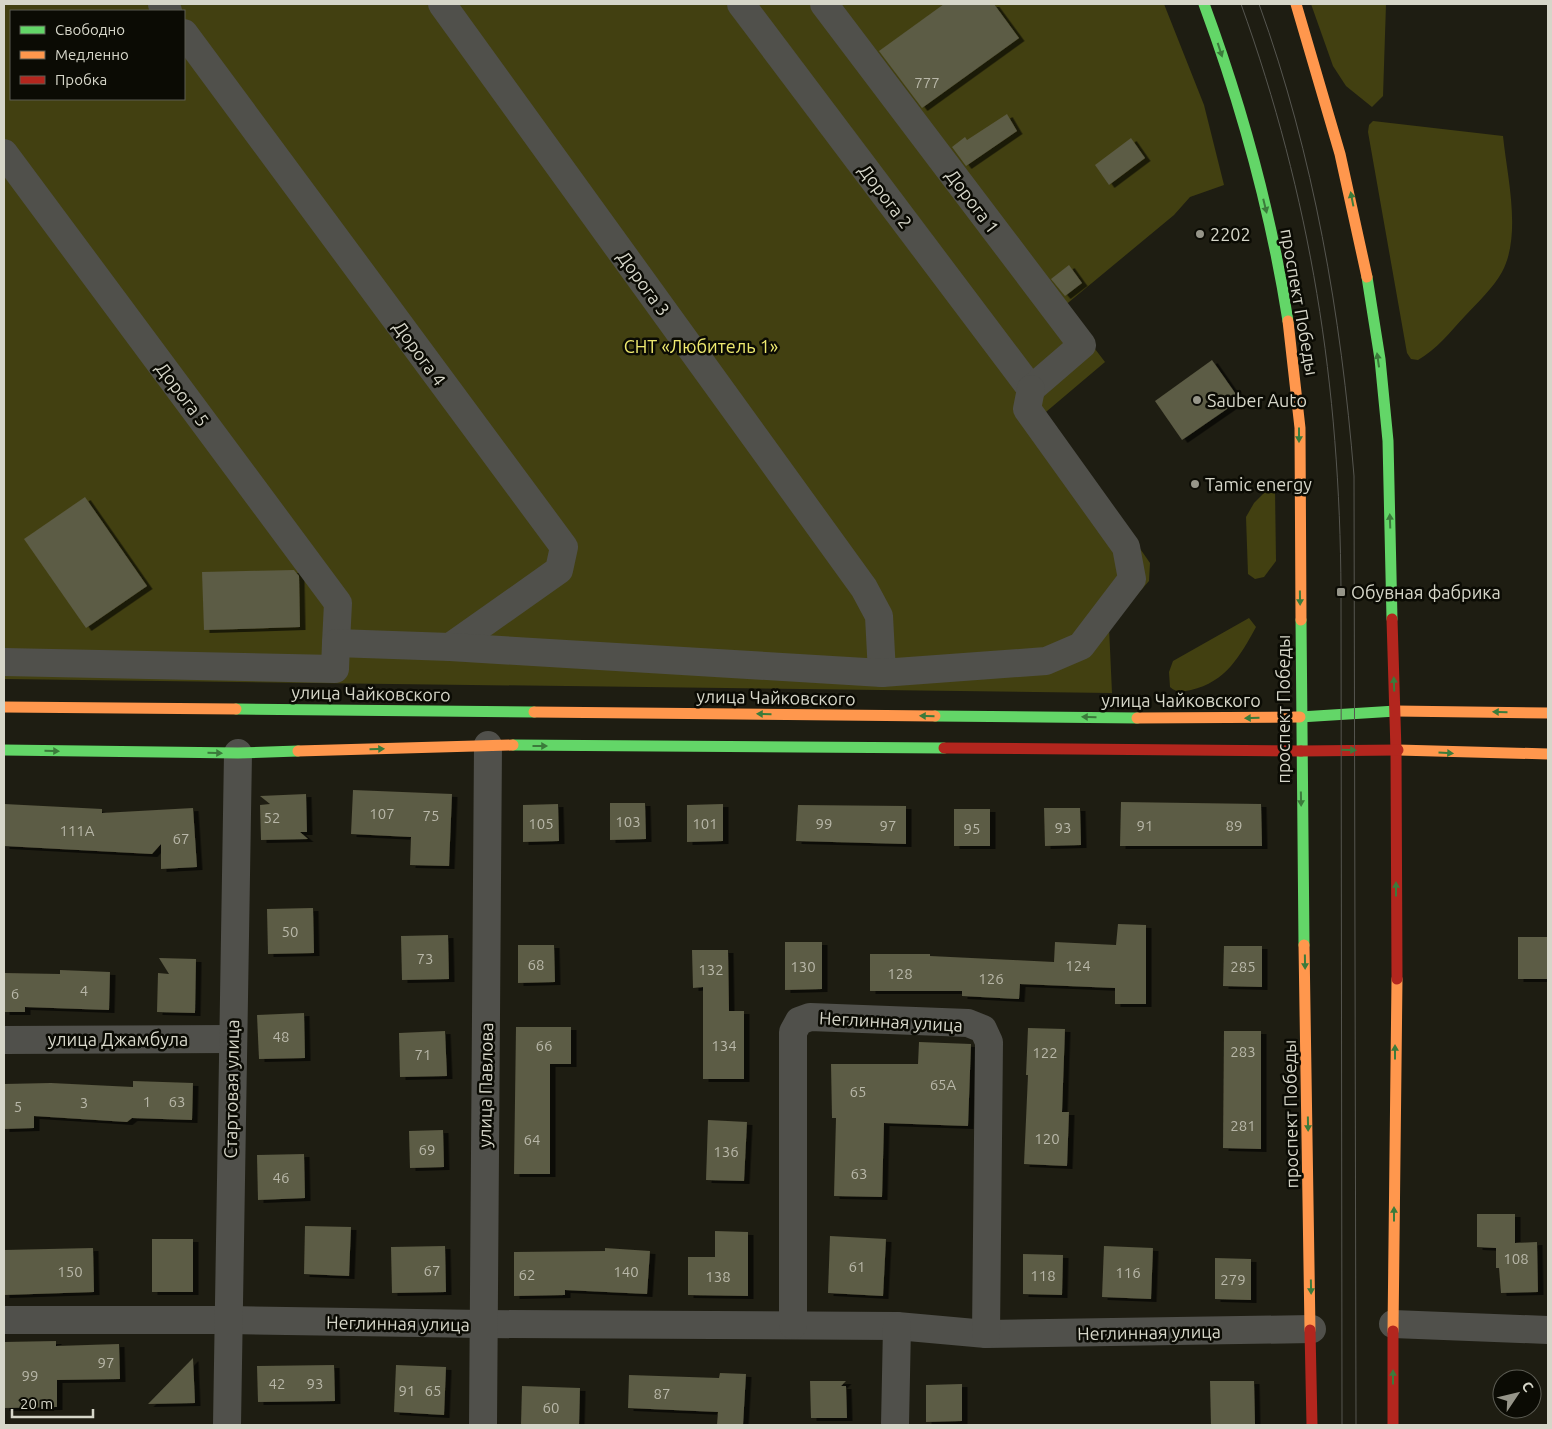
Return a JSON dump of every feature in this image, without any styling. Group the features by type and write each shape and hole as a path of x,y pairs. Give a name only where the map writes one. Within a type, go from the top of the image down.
{"main road":[{"name":"проспект Победы","path":"1204,4 1245,126 1273,240 1288,315 1300,428 1300,716 1312,1329 1312,1425"},
{"path":"1296,4 1325,94 1349,183 1367,280 1385,403 1398,750 1393,1425"},
{"name":"улица Чайковского","path":"4,707 1226,719 1396,712 1548,713"},
{"path":"4,750 238,753 488,746 1398,750 1548,754"}],"street":[{"name":"Дорога 3","path":"442,4 864,588 879,616 882,673"},
{"name":"Дорога 2","path":"741,4 1031,389"},
{"name":"Дорога 1","path":"824,4 1082,345 1031,389"},
{"name":"Дорога 4","path":"185,34 564,547 559,570 450,647"},
{"name":"Дорога 5","path":"4,153 338,603 335,669 4,662"},
{"path":"336,643 450,647 882,673 1046,661 1080,646 1132,579 1126,547 1027,409 1031,389"},
{"name":"улица Павлова","path":"483,1425 488,746"},
{"name":"Стартовая улица","path":"227,1425 238,753"},
{"name":"Неглинная улица","path":"793,1325 793,1032 799,1021 810,1016 968,1023 983,1029 989,1042 986,1334"},
{"name":"улица Джамбула","path":"4,1040 232,1039"},
{"name":"Неглинная улица","path":"4,1320 229,1320 483,1324 897,1326 986,1334 1312,1329"},
{"path":"1393,1324 1548,1330"},
{"path":"895,1425 897,1326"}],"green space":[{"name":"СНТ «Любитель 1»","path":"4,4 1164,4 1204,105 1224,185 1190,197 1174,215 1063,307 1105,362 1040,417 1089,475 1150,563 1149,581 1109,627 1112,693 4,679"},
{"path":"1311,4 1386,4 1383,96 1372,107 1346,86 1333,66"},
{"path":"1373,121 1503,136 1512,205 1511,241 1508,257 1502,272 1485,295 1437,346 1418,360 1411,359 1407,353 1368,132 1369,125"},
{"path":"1273,488 1275,490 1276,561 1264,577 1255,579 1248,574 1246,517 1254,503 1268,489"},
{"path":"1249,618 1256,627 1238,658 1223,674 1214,681 1191,690 1180,692 1170,687 1169,672 1173,661"}],"building":[{"path":"944,4 994,4 1019,38 922,108 879,51"},
{"path":"1007,114 1017,131 966,166 952,147 965,137 967,140"},
{"path":"1131,138 1145,158 1109,185 1095,165"},
{"path":"1069,265 1082,283 1065,296 1051,279"},
{"name":"Sauber Auto","path":"1212,360 1240,400 1182,440 1155,401"},
{"path":"85,497 147,586 86,628 24,539"},
{"path":"294,570 299,576 300,627 204,630 202,572"},
{"path":"353,790 452,794 449,866 410,865 411,837 351,834"},
{"path":"306,794 307,832 300,832 308,839 261,840 260,805 270,804 260,796"},
{"path":"1121,802 1261,804 1262,846 1120,846"},
{"path":"610,803 645,803 646,839 610,840"},
{"path":"4,804 102,809 102,813 193,808 197,867 161,869 161,844 152,854 4,846"},
{"path":"558,804 559,841 523,842 523,805"},
{"path":"723,804 723,841 687,842 687,805"},
{"path":"798,805 906,806 906,844 796,841"},
{"path":"1044,808 1080,808 1081,845 1045,846"},
{"path":"954,809 990,809 990,846 954,846"},
{"path":"313,908 314,953 268,954 267,909"},
{"path":"1118,924 1146,925 1146,1004 1115,1004 1115,988 1020,984 1019,999 962,996 962,991 870,991 870,954 930,954 930,956 1054,962 1055,942 1116,945"},
{"path":"448,935 449,979 402,980 401,936"},
{"path":"1518,937 1548,937 1548,979 1518,979"},
{"path":"785,942 822,942 822,989 785,990"},
{"path":"518,945 554,945 555,982 518,983"},
{"path":"1224,946 1262,946 1262,987 1223,986"},
{"path":"692,950 728,950 729,1011 744,1011 744,1079 703,1079 703,987 693,988"},
{"path":"159,958 196,959 195,1013 157,1012 158,973 169,974"},
{"path":"60,970 110,972 109,1010 25,1007 25,1012 4,1012 4,973 60,974"},
{"path":"304,1013 305,1058 259,1059 257,1015"},
{"path":"516,1027 571,1027 571,1064 550,1064 550,1174 514,1174"},
{"path":"1028,1028 1065,1029 1062,1112 1069,1112 1067,1166 1024,1164"},
{"path":"445,1031 447,1076 400,1077 399,1033"},
{"path":"1224,1031 1261,1031 1261,1149 1223,1148"},
{"path":"919,1042 971,1044 968,1126 884,1123 882,1197 834,1196 836,1118 832,1118 831,1064 918,1064"},
{"path":"133,1081 193,1083 192,1120 132,1118 127,1122 34,1116 34,1128 4,1129 4,1084 51,1083 133,1087"},
{"path":"708,1120 747,1122 744,1181 706,1180"},
{"path":"443,1130 444,1167 410,1168 409,1131"},
{"path":"304,1154 305,1198 258,1200 257,1155"},
{"path":"1477,1214 1515,1214 1515,1243 1537,1242 1538,1292 1501,1293 1499,1268 1496,1268 1496,1248 1477,1247"},
{"path":"305,1226 351,1227 349,1276 304,1274"},
{"path":"715,1231 748,1232 748,1296 688,1295 688,1257 715,1257"},
{"path":"830,1236 886,1239 883,1296 828,1293"},
{"path":"152,1239 193,1239 193,1292 152,1292"},
{"path":"445,1246 446,1292 392,1293 391,1247"},
{"path":"1104,1246 1153,1248 1151,1299 1102,1297"},
{"path":"93,1248 94,1292 4,1295 4,1250"},
{"path":"605,1248 650,1251 647,1294 565,1290 565,1295 514,1296 514,1252 605,1251"},
{"path":"1023,1254 1063,1255 1062,1295 1023,1294"},
{"path":"1215,1258 1251,1259 1251,1300 1215,1299"},
{"path":"56,1341 56,1346 119,1344 120,1379 57,1380 57,1407 4,1408 4,1342"},
{"path":"193,1358 195,1403 148,1404"},
{"path":"334,1365 335,1401 258,1402 257,1366"},
{"path":"396,1365 446,1367 444,1415 394,1412"},
{"path":"720,1373 746,1374 743,1425 717,1425 718,1412 628,1408 629,1375 719,1378"},
{"path":"810,1381 846,1381 841,1386 846,1386 847,1418 811,1418"},
{"path":"1210,1381 1254,1381 1255,1424 1211,1425"},
{"path":"962,1384 962,1421 926,1422 926,1385"},
{"path":"522,1386 580,1388 579,1425 521,1425"}],"tram line":[{"path":"1241,4 1286,149 1303,221 1317,294 1335,441 1341,592 1342,1425"},
{"path":"1259,4 1295,119 1322,237 1333,296 1354,476 1356,1425"}],"traffic: fast":[{"path":"1204,4 1231,82 1254,160 1273,240 1288,321"},
{"path":"1367,277 1380,359 1388,441 1392,619"},
{"path":"1301,620 1304,945"},
{"path":"236,709 534,712"},
{"path":"1300,717 1396,711"},
{"path":"935,716 1137,718"},
{"path":"513,745 944,748"},
{"path":"4,750 238,753 298,751"}],"traffic: slow":[{"path":"1296,4 1340,154 1367,277"},
{"path":"1288,321 1300,428 1301,620"},
{"path":"4,707 236,709"},
{"path":"1396,711 1548,713"},
{"path":"534,712 935,716"},
{"path":"1137,718 1300,717"},
{"path":"298,751 513,745"},
{"path":"1398,750 1548,754"},
{"path":"1304,945 1310,1330"},
{"path":"1393,1331 1397,979"}],"traffic: jam":[{"path":"1392,619 1396,751 1397,979"},
{"path":"944,748 1301,751"},
{"path":"1301,751 1398,750"},
{"path":"1310,1330 1312,1425"},
{"path":"1393,1331 1393,1425"}],"place":[{"name":"2202","path":"1200,234"},
{"name":"Sauber Auto","path":"1197,400"},
{"name":"Tamic energy","path":"1195,484"},
{"name":"Обувная фабрика","path":"1341,592"}]}
